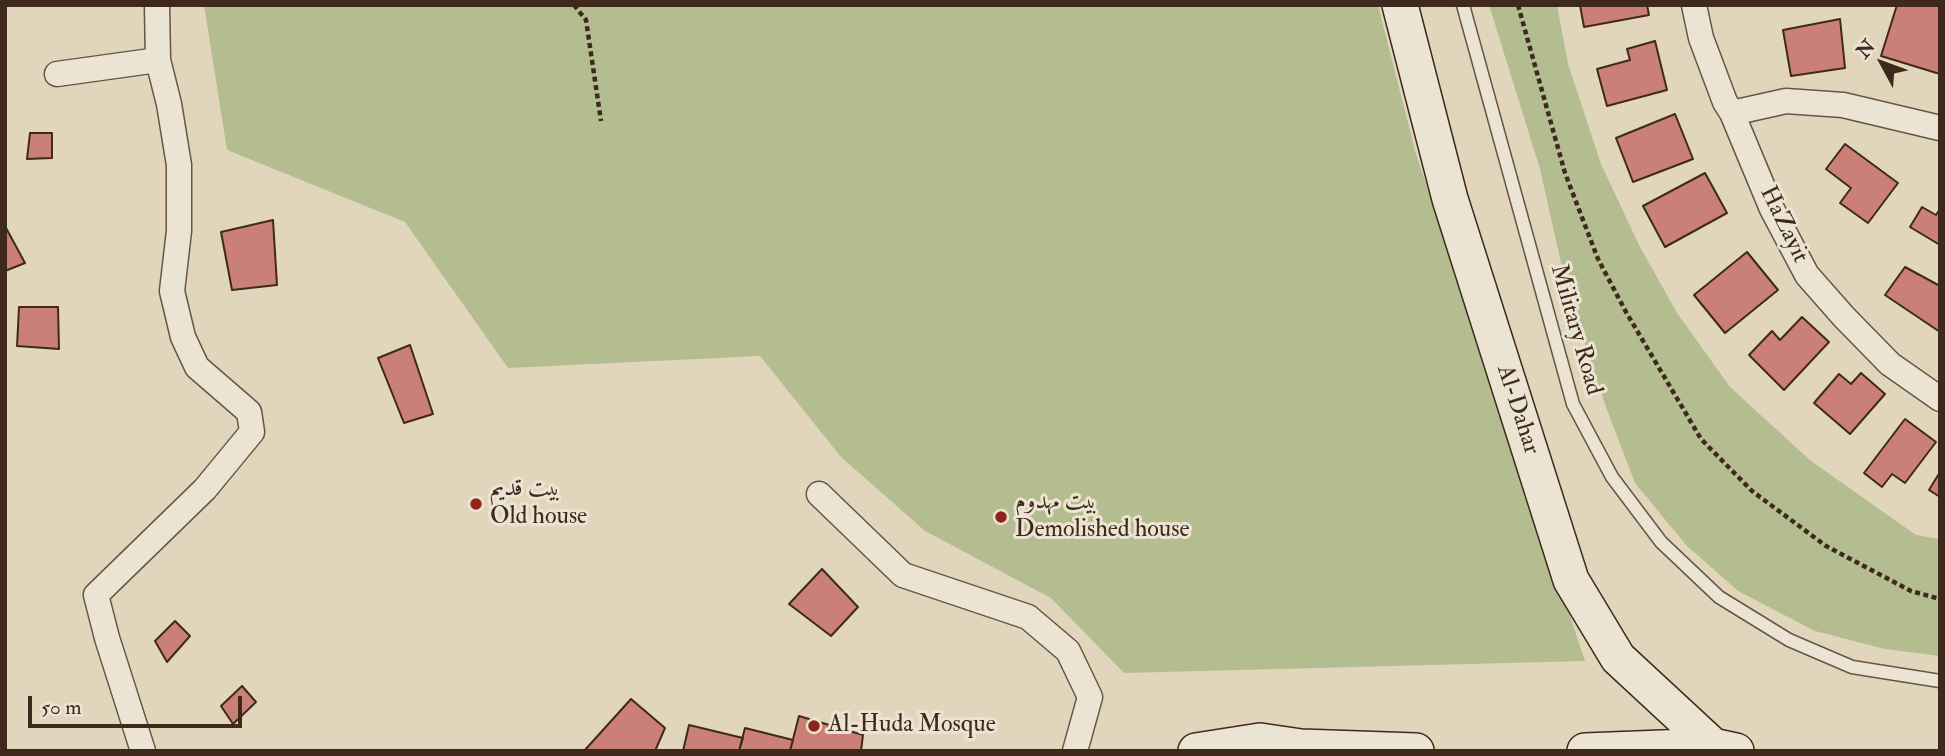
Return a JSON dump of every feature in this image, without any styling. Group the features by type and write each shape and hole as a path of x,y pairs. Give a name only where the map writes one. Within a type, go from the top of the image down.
{"street":[{"path":"143,751 96,595 205,489 252,432 249,412 197,367 183,337 172,291 179,230 179,164 158,60 157,5"},
{"name":"Al-Dahar","path":"1400,5 1450,199 1572,580 1618,658 1725,748"},
{"name":"HaZayit","path":"1693,5 1701,38 1725,102 1772,209 1807,275 1890,364 1940,399"},
{"path":"57,74 158,60"},
{"path":"1732,113 1786,101 1843,105 1940,128"},
{"path":"819,494 903,575 1028,617 1068,651 1090,697 1075,751"},
{"path":"1196,751 1260,741 1301,747 1416,751"},
{"path":"1585,751 1725,748"}],"lane":[{"name":"Military Road","path":"1463,5 1573,404 1612,477 1661,542 1719,597 1789,640 1852,667 1940,681"}],"path":[{"path":"574,5 586,20 601,121"},
{"path":"1518,5 1565,173 1598,259 1700,439 1752,491 1826,546 1911,591 1940,599"}],"green space":[{"path":"204,5 1378,5 1416,154 1585,661 1124,673 1051,598 925,531 841,457 760,356 508,368 405,222 227,150"},
{"path":"1489,5 1557,5 1568,64 1601,164 1639,245 1677,313 1730,387 1811,461 1916,535 1940,539 1940,656 1885,649 1815,631 1738,591 1686,545 1635,483 1568,294 1540,169"}],"building":[{"path":"1580,5 1647,5 1649,15 1584,27"},
{"path":"1897,5 1940,5 1940,74 1881,56"},
{"path":"1840,19 1845,68 1791,76 1783,30"},
{"path":"1655,41 1667,90 1607,106 1597,69 1630,60 1627,49"},
{"path":"1675,114 1693,159 1633,182 1616,138"},
{"path":"30,133 52,133 52,158 27,159"},
{"path":"1845,144 1898,183 1868,223 1840,203 1851,188 1826,169"},
{"path":"1705,173 1727,213 1665,247 1643,206"},
{"path":"1922,207 1936,215 1940,209 1940,245 1910,227"},
{"path":"273,220 277,285 232,290 221,232"},
{"path":"5,226 25,263 5,271"},
{"path":"1747,252 1778,290 1725,333 1694,295"},
{"path":"1905,267 1940,286 1940,332 1885,295"},
{"path":"19,307 58,307 59,349 17,346"},
{"path":"1802,317 1829,342 1784,390 1749,355 1772,331 1780,340"},
{"path":"410,345 433,414 404,423 378,358"},
{"path":"1861,373 1885,394 1850,434 1814,403 1839,374 1851,384"},
{"path":"1905,419 1936,442 1905,483 1892,474 1882,487 1864,473"},
{"path":"1940,472 1940,497 1929,490"},
{"path":"822,569 858,607 831,636 789,604"},
{"path":"175,621 190,636 167,662 155,641"},
{"path":"242,686 256,702 233,724 221,706"},
{"path":"631,699 665,728 655,751 584,751"},
{"name":"Al-Huda Mosque","path":"799,716 863,735 861,751 790,751"},
{"path":"689,725 743,738 739,751 683,751"},
{"path":"745,728 793,740 790,751 739,751"}],"place":[{"name":"بيت قديم Old house","path":"476,504"},
{"name":"بيت مهدوم Demolished house","path":"1001,517"},
{"name":"Al-Huda Mosque","path":"814,726"}]}
